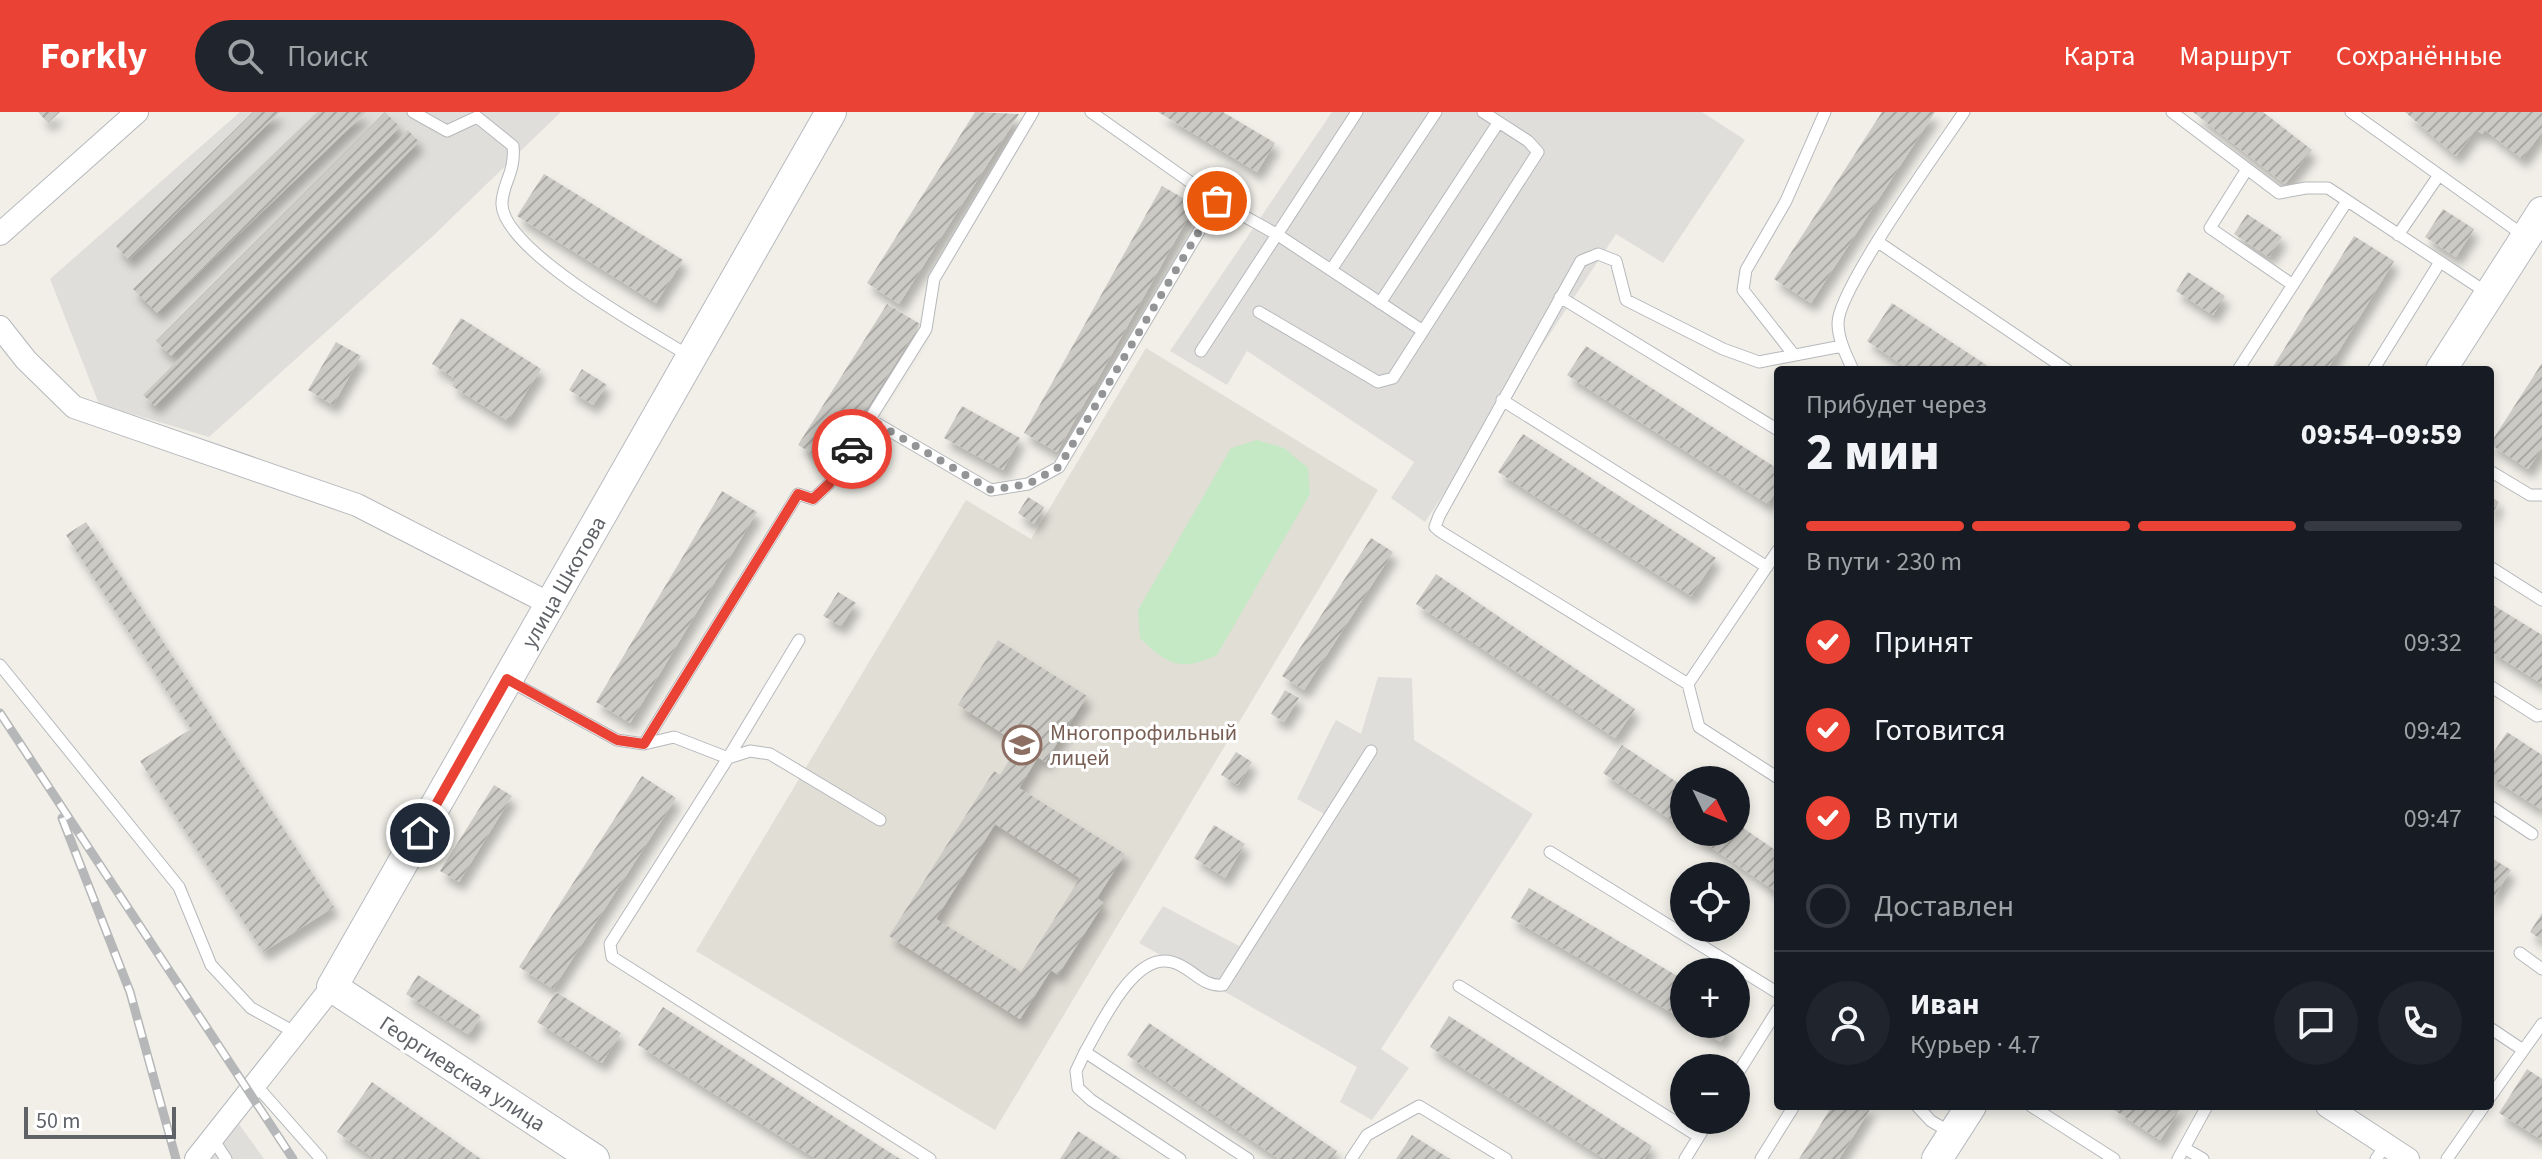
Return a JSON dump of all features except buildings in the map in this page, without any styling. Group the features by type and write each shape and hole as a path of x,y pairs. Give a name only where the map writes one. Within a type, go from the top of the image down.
{"street":[{"path":"0,234 137,112"},
{"name":"улица Шкотова","path":"196,1159 332,987 831,112"},
{"path":"2444,366 2542,212"},
{"path":"0,327 26,360 74,407 357,505 550,604"},
{"name":"Георгиевская улица","path":"332,987 594,1159"},
{"path":"1945,1147 1968,1110"},
{"path":"2332,1110 2381,1152 2408,1159"}],"lane":[{"path":"413,112 447,131 477,117 513,146 515,163 502,204 510,230 551,267 691,358"},
{"path":"644,744 798,494 813,499 829,484 871,420 926,329 934,279 1033,112"},
{"path":"1091,112 1217,201 1278,235 1423,331"},
{"path":"1201,351 1357,112"},
{"path":"1331,270 1436,112"},
{"path":"1259,312 1378,382 1393,378 1538,152 1528,141 1483,112"},
{"path":"1794,355 1743,290 1746,270 1786,201 1825,112"},
{"path":"1851,366 1842,346 1838,322 1844,302 1878,242 1964,112"},
{"path":"2172,112 2279,193 2328,188 2489,294"},
{"path":"2351,112 2526,237"},
{"path":"1380,303 1498,123"},
{"path":"2247,169 2210,228 2293,285"},
{"path":"2398,235 2439,175"},
{"path":"871,420 991,490 1028,484 1059,467 1217,201"},
{"path":"2241,366 2347,201"},
{"path":"1878,242 2061,366"},
{"path":"1774,775 1699,727 1688,684 1435,527 1581,261 1598,254 1616,261 1626,300 1723,349 1759,362 1842,346"},
{"path":"2375,366 2440,262"},
{"path":"1560,297 1774,428"},
{"path":"1502,400 1767,567"},
{"path":"2494,473 2530,495 2542,495"},
{"path":"1688,684 1774,556"},
{"path":"2494,570 2542,600"},
{"path":"799,640 610,944 612,957 930,1159"},
{"path":"0,665 179,887 211,965 251,1008 296,1033"},
{"path":"507,679 617,740 644,744 674,737 728,758 750,751 770,754 880,820"},
{"path":"2494,689 2537,716 2542,715"},
{"path":"1180,1159 1091,1100 1078,1088 1076,1071 1128,982 1145,965 1171,961 1212,986 1223,985 1371,751"},
{"path":"2494,809 2532,834"},
{"path":"1550,852 1774,991"},
{"path":"2520,953 2542,969"},
{"path":"1459,986 1698,1136 1685,1159"},
{"path":"1750,1054 1774,1015"},
{"path":"2494,1091 2542,1024"},
{"path":"2494,1030 2526,1046 2542,1049"},
{"path":"1085,1052 1248,1159"},
{"path":"255,1084 321,1159"},
{"path":"1351,1159 1367,1135 1419,1106 1506,1159"},
{"path":"1761,1159 1792,1110"},
{"path":"1921,1110 1931,1121 1945,1147"},
{"path":"2037,1110 2114,1159"},
{"path":"2178,1159 2205,1110"},
{"path":"2447,1159 2481,1110"},
{"path":"213,1139 226,1159"},
{"path":"2184,1148 2203,1159"}],"shaded area":[{"path":"240,112 561,112 434,235 209,437 99,404 50,279"},
{"path":"1332,112 1702,112 1745,140 1663,263 1616,234 1425,522 1391,498 1414,462 1247,351 1227,385 1170,351"},
{"name":"Многопрофильный лицей","path":"1146,348 1378,490 995,1130 696,951 966,500 1031,539"},
{"path":"1378,677 1412,678 1414,740 1533,814 1381,1049 1409,1068 1372,1120 1340,1102 1357,1067 1139,943 1163,906 1239,946 1326,815 1297,799 1330,731 1336,720 1361,734"},
{"path":"239,1124 264,1159 208,1159"}],"green space":[{"path":"1257,440 1284,448 1308,468 1310,494 1217,655 1184,664 1167,660 1140,638 1138,610 1231,448"}],"railway":[{"path":"0,713 293,1159"},
{"path":"62,818 130,992 176,1159"}],"way so far":[{"path":"852,449 871,420 991,490 1028,484 1059,467 1217,201"}],"place":[{"name":"Многопрофильный лицей","path":"1022,745"}],"route":[{"path":"420,833 507,679 617,740 644,744 798,494 813,499 829,484 852,449"}]}
